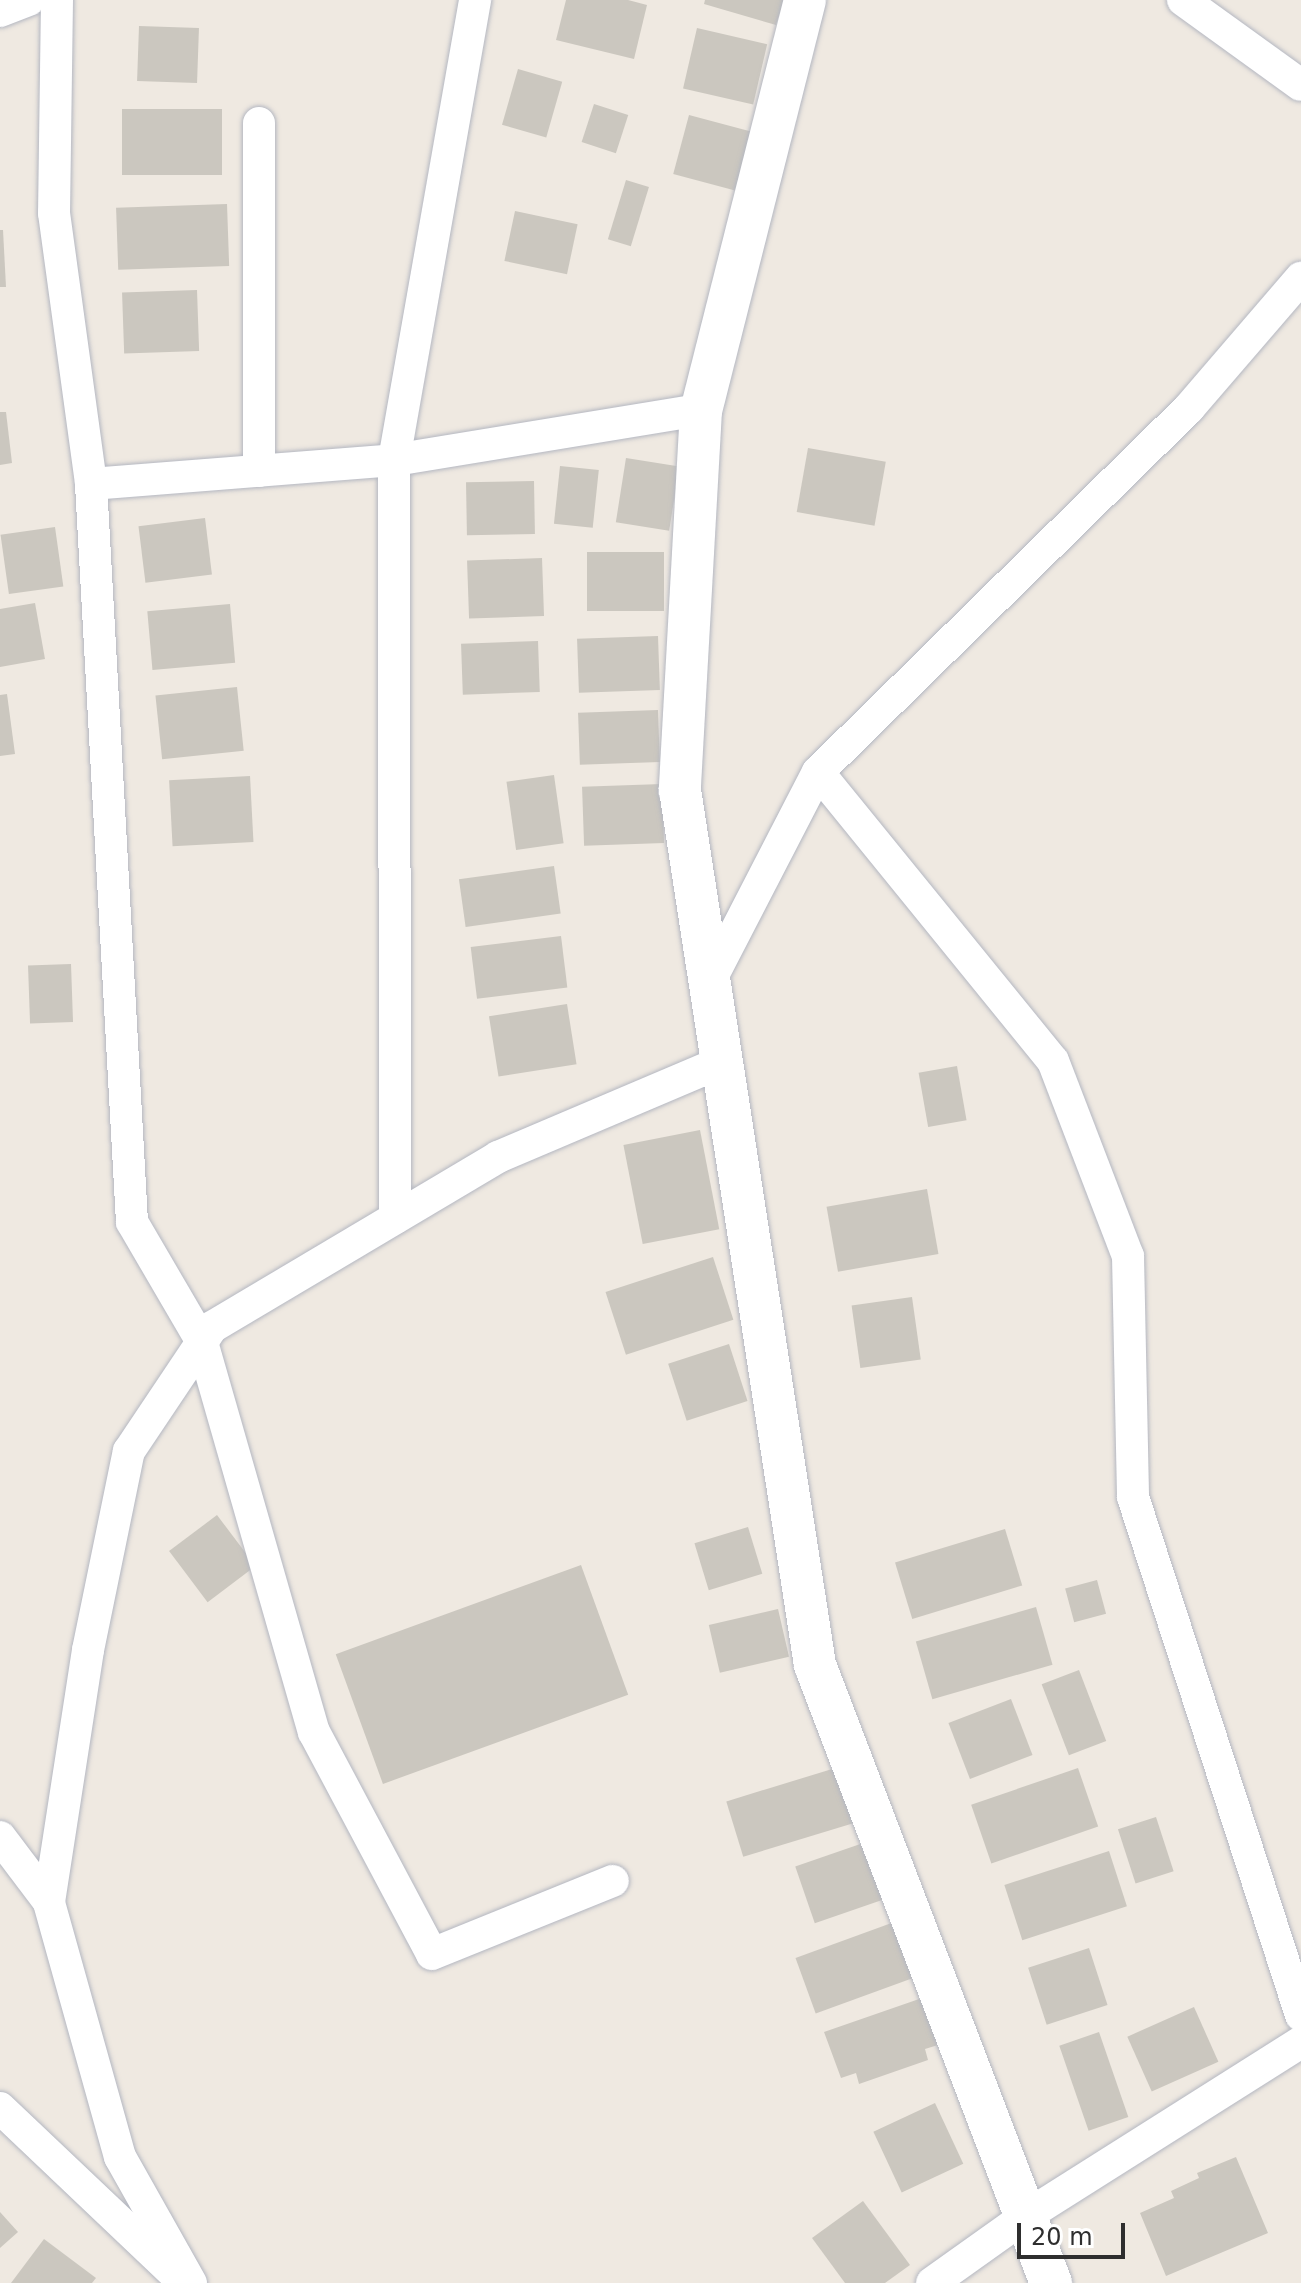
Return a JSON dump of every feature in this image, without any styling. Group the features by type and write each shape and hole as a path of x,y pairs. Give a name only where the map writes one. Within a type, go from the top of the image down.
{"street":[{"path":"0,11 29,0"},
{"path":"57,0 54,213 91,484 132,1222 202,1342 314,1732 432,1954 613,1881"},
{"path":"395,1218 394,460 475,0"},
{"path":"805,0 701,410 680,790 815,1665 1051,2283"},
{"path":"1183,0 1301,85"},
{"path":"259,123 259,471"},
{"path":"709,983 818,772 1189,408 1301,278"},
{"path":"91,484 394,460 701,410"},
{"path":"818,772 1053,1061 1128,1256 1133,1497 1301,2015"},
{"path":"49,1902 88,1650 129,1451 212,1327 498,1157 722,1062"},
{"path":"0,1837 49,1902 120,2157 188,2283"},
{"path":"932,2283 1026,2216 1301,2042"},
{"path":"0,2108 188,2283"}],"building":[{"path":"566,0 628,0 647,5 634,59 556,40"},
{"path":"705,0 784,0 776,25 704,4"},
{"path":"139,26 199,28 197,83 137,81"},
{"path":"697,28 767,44 753,105 683,88"},
{"path":"518,69 562,82 546,137 502,125"},
{"path":"594,104 628,115 616,153 582,142"},
{"path":"122,109 222,109 222,175 122,175"},
{"path":"689,115 752,132 736,191 673,174"},
{"path":"626,180 649,187 631,246 608,239"},
{"path":"227,204 229,266 118,270 116,208"},
{"path":"515,211 578,224 567,274 504,261"},
{"path":"0,230 3,230 6,287 0,287"},
{"path":"197,290 199,351 124,354 122,293"},
{"path":"0,412 6,412 12,463 0,465"},
{"path":"808,448 886,462 875,526 797,512"},
{"path":"626,458 679,466 669,531 616,522"},
{"path":"560,466 599,470 593,528 554,524"},
{"path":"534,481 535,534 467,535 466,482"},
{"path":"205,518 212,575 145,583 138,526"},
{"path":"55,527 63,586 9,594 1,535"},
{"path":"587,552 664,552 664,611 587,611"},
{"path":"542,558 544,616 469,619 467,561"},
{"path":"35,603 45,659 0,667 0,609"},
{"path":"230,604 235,663 152,670 147,611"},
{"path":"658,636 660,690 579,693 577,639"},
{"path":"538,641 540,692 463,695 461,644"},
{"path":"237,687 244,751 162,759 155,696"},
{"path":"7,694 15,754 0,756 0,695"},
{"path":"658,710 660,762 580,765 578,713"},
{"path":"554,775 564,843 516,850 506,782"},
{"path":"250,776 253,842 173,846 169,780"},
{"path":"662,784 664,843 584,846 582,787"},
{"path":"554,866 561,914 466,927 459,879"},
{"path":"561,936 567,988 477,999 471,947"},
{"path":"71,964 73,1022 30,1023 28,966"},
{"path":"567,1004 577,1064 499,1077 489,1016"},
{"path":"957,1066 967,1120 928,1127 919,1073"},
{"path":"700,1130 719,1229 643,1244 623,1145"},
{"path":"927,1189 938,1254 838,1272 827,1207"},
{"path":"713,1257 733,1320 626,1355 606,1292"},
{"path":"912,1297 921,1359 860,1368 852,1305"},
{"path":"729,1344 748,1401 687,1421 668,1364"},
{"path":"217,1515 256,1566 208,1602 169,1551"},
{"path":"748,1527 762,1574 709,1590 694,1543"},
{"path":"1005,1529 1022,1585 912,1619 895,1563"},
{"path":"581,1565 628,1695 383,1784 336,1654"},
{"path":"1097,1580 1106,1614 1074,1622 1065,1589"},
{"path":"1036,1607 1053,1665 932,1699 916,1641"},
{"path":"778,1609 789,1657 720,1673 709,1625"},
{"path":"1079,1670 1106,1741 1069,1755 1042,1684"},
{"path":"1011,1699 1033,1755 970,1779 948,1723"},
{"path":"842,1766 859,1821 743,1857 726,1801"},
{"path":"1078,1768 1098,1827 991,1863 971,1805"},
{"path":"1156,1817 1174,1871 1136,1884 1118,1829"},
{"path":"869,1841 889,1898 815,1923 795,1866"},
{"path":"1109,1851 1127,1906 1022,1940 1004,1885"},
{"path":"897,1921 917,1976 816,2013 796,1958"},
{"path":"1089,1948 1108,2005 1047,2025 1028,1968"},
{"path":"922,1998 938,2045 925,2049 928,2060 859,2084 856,2073 841,2078 824,2032"},
{"path":"1194,2007 1218,2062 1152,2092 1127,2037"},
{"path":"1099,2032 1128,2117 1089,2131 1059,2046"},
{"path":"935,2103 963,2164 902,2192 873,2132"},
{"path":"1236,2157 1268,2233 1166,2276 1140,2213 1174,2198 1171,2191 1199,2178 1197,2173"},
{"path":"863,2201 910,2265 885,2283 845,2283 812,2238"},
{"path":"0,2212 18,2232 0,2248"},
{"path":"44,2239 96,2278 92,2283 11,2283"}]}
